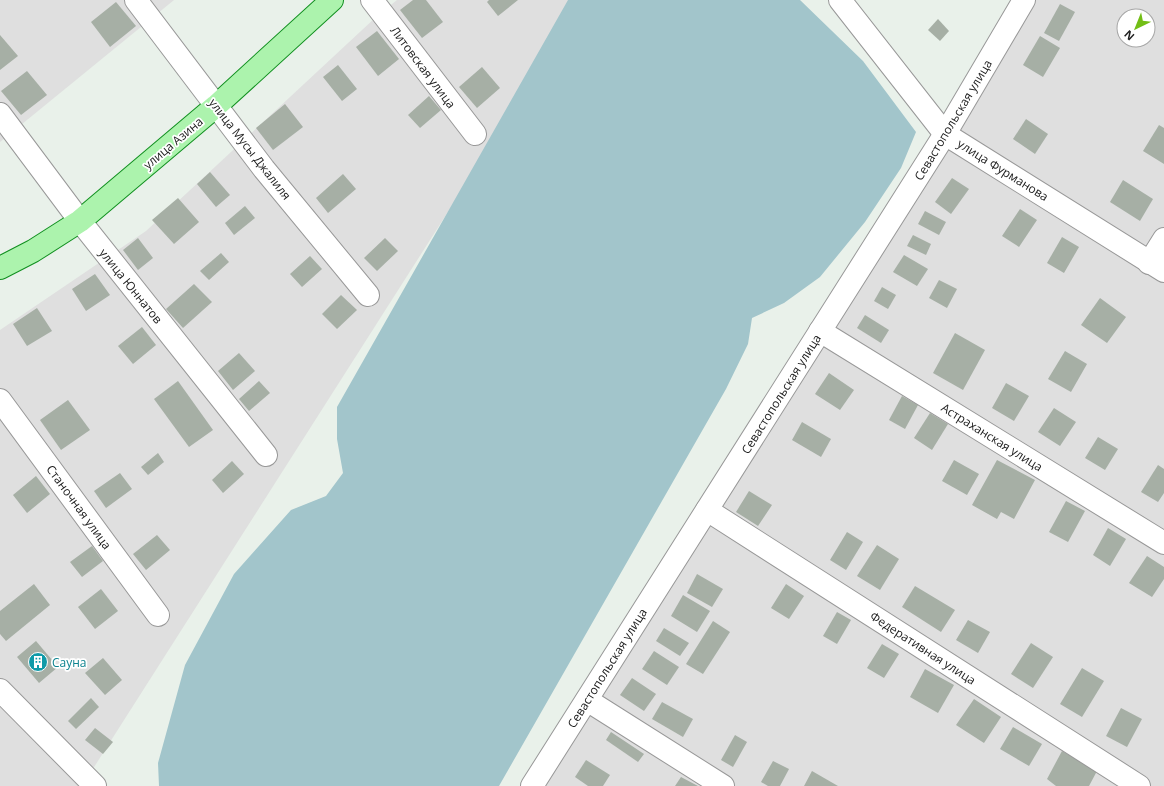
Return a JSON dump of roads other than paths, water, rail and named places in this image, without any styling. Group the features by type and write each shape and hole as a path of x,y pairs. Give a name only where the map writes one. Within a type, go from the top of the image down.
{"main road":[{"name":"улица Азина","path":"0,268 33,251 80,221 216,106 332,0"}],"street":[{"name":"улица Мусы Джалиля","path":"136,0 264,169 368,295"},
{"name":"Литовская улица","path":"372,0 475,134"},
{"name":"улица Фурманова","path":"840,0 945,134 1157,267"},
{"name":"Севастопольская улица","path":"532,786 945,134 1024,0"},
{"name":"улица Юннатов","path":"0,114 80,221 266,455"},
{"path":"1157,267 1164,239"},
{"name":"Астраханская улица","path":"820,331 1164,543"},
{"name":"Станочная улица","path":"0,400 158,615"},
{"name":"Федеративная улица","path":"707,510 1139,786"},
{"path":"0,690 93,785"},
{"path":"587,700 723,786"}],"place":[{"name":"Сауна","path":"38,662"}]}
